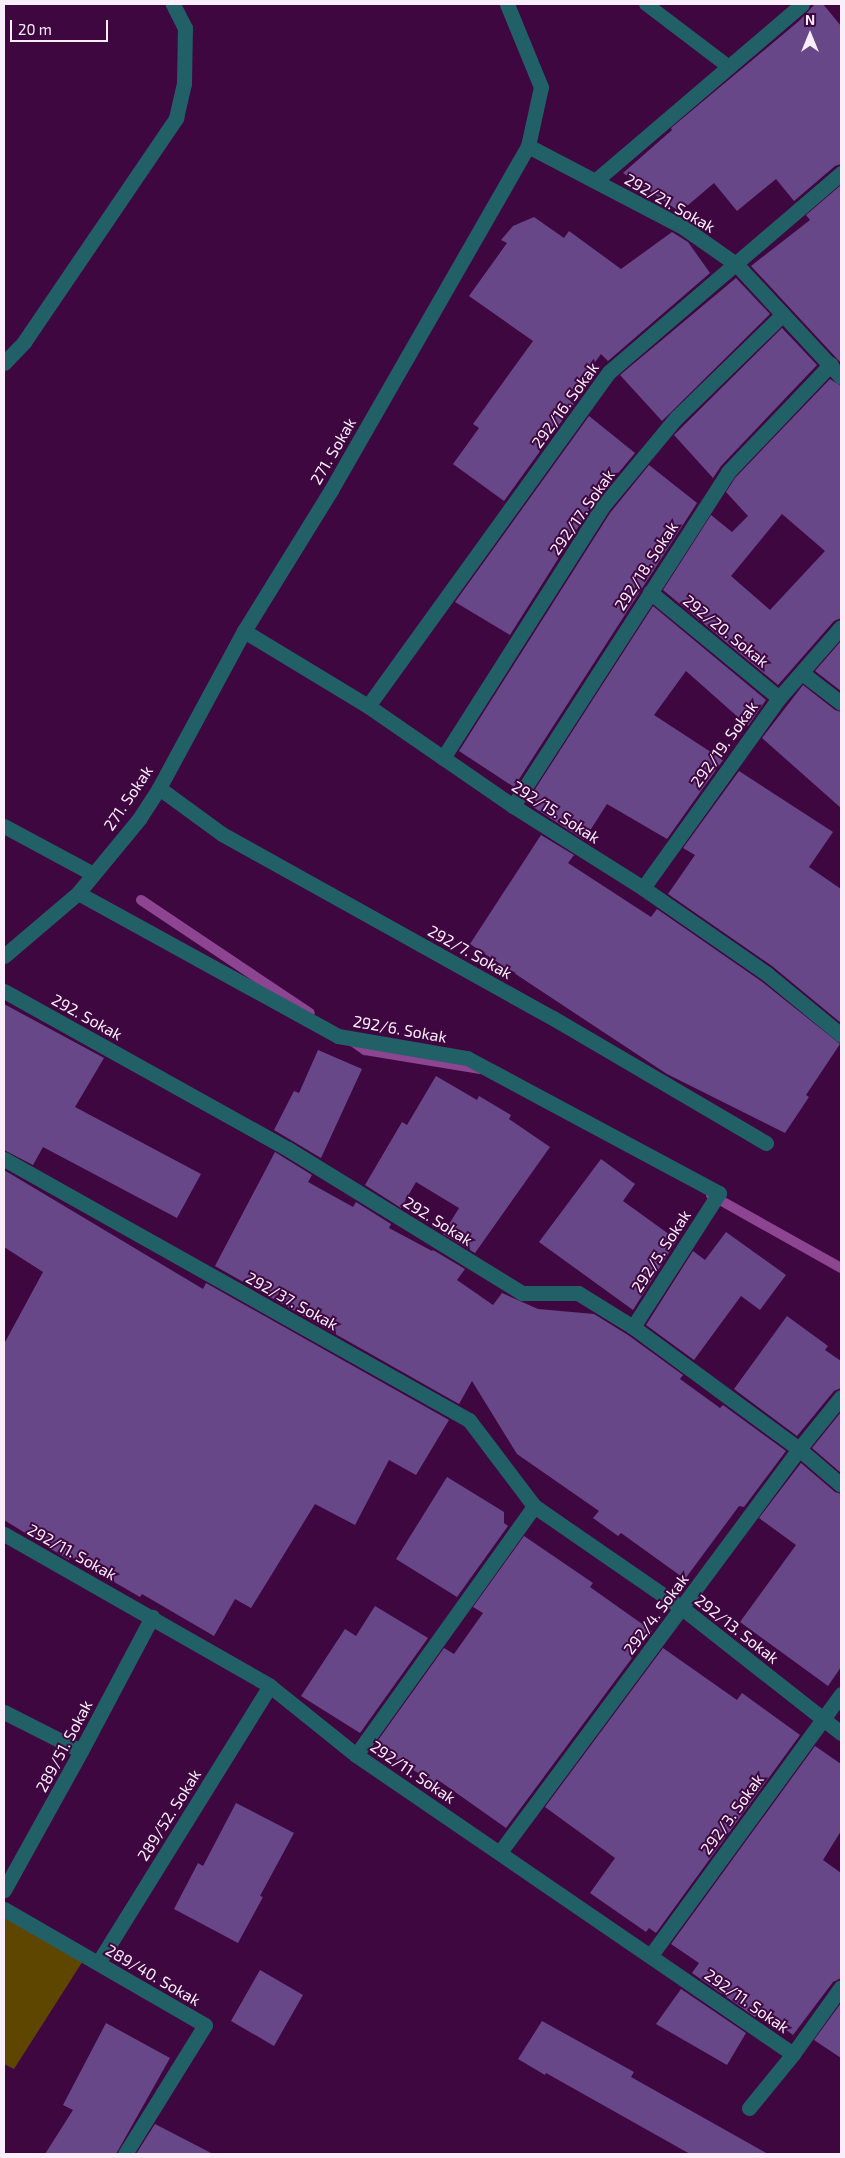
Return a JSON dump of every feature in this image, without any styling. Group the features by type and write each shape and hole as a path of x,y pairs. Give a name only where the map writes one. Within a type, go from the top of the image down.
{"street":[{"path":"4,362 24,342 176,118 184,83 185,28 172,4"},
{"name":"271. Sokak","path":"4,956 78,893 139,819 159,788 244,631 331,490 528,146 541,87 507,4"},
{"path":"595,181 802,4"},
{"name":"292/21. Sokak","path":"528,146 684,227 737,265 831,364 841,377"},
{"name":"292/16. Sokak","path":"368,706 609,372 737,265 841,173"},
{"name":"292/17. Sokak","path":"443,758 602,508 676,418 783,314"},
{"name":"292/18. Sokak","path":"513,806 728,472 831,364"},
{"name":"292/20. Sokak","path":"650,592 779,698"},
{"name":"292/19. Sokak","path":"643,888 779,698 841,627"},
{"name":"292/15. Sokak","path":"244,631 368,706 513,806 643,888 767,974 841,1035"},
{"path":"802,673 841,703"},
{"name":"292/7. Sokak","path":"159,788 222,834 552,1018 766,1143"},
{"path":"4,826 93,874"},
{"name":"292/6. Sokak","path":"78,893 338,1036 467,1058 719,1193"},
{"name":"292. Sokak","path":"4,991 288,1149 522,1293 578,1293 633,1327 799,1450 841,1485"},
{"name":"292/37. Sokak","path":"4,1159 469,1420 534,1506"},
{"name":"292/5. Sokak","path":"633,1327 719,1193"},
{"name":"292/4. Sokak","path":"500,1852 799,1450 841,1397"},
{"path":"356,1755 534,1506"},
{"name":"292/13. Sokak","path":"534,1506 682,1608 841,1733"},
{"name":"292/11. Sokak","path":"4,1534 270,1686 356,1755 651,1955 793,2054"},
{"name":"289/51. Sokak","path":"4,1890 152,1617"},
{"name":"289/52. Sokak","path":"98,1963 270,1686"},
{"name":"292/3. Sokak","path":"651,1955 841,1694"},
{"path":"4,1712 81,1751"},
{"name":"289/40. Sokak","path":"4,1909 205,2025 125,2154"},
{"path":"748,2108 793,2054 841,1987"}],"lane":[{"path":"646,4 728,67"}],"shaded area":[{"path":"4,1909 88,1953 14,2069 4,2064"}],"building":[{"path":"815,4 823,4 841,26 841,164 835,166 794,201 776,179 737,211 714,183 680,212 623,173 672,130 671,128 799,21"},
{"path":"841,185 841,363 751,266 810,220 806,215"},
{"path":"534,217 564,238 569,231 621,269 672,232 688,242 710,273 608,361 601,354 568,399 574,404 504,501 453,464 479,428 473,424 533,341 469,296 507,243 501,240 513,226"},
{"path":"736,278 770,314 662,421 620,375"},
{"path":"782,328 817,365 721,466 713,478 674,435"},
{"path":"830,379 841,386 841,618 834,621 778,685 663,590 711,515 732,532 748,516 726,492 735,478","holes":["782,514 825,551 770,610 731,576"]},
{"path":"589,416 635,453 594,502 510,635 455,602"},
{"path":"649,465 697,503 514,787 459,751 610,513"},
{"path":"653,606 766,700 748,726 686,671 654,715 723,760 667,839 607,804 584,840 533,807 536,801 530,797"},
{"path":"841,641 841,691 815,671"},
{"path":"803,685 835,710 841,712 841,808 762,738"},
{"path":"739,771 833,832 809,867 841,889 841,1023 772,966 668,894 695,855 683,848"},
{"path":"541,835 574,855 568,863 651,917 657,909 761,981 840,1044 806,1095 809,1097 785,1133 667,1074 470,944"},
{"path":"4,1004 104,1058 75,1107 201,1174 177,1218 43,1147 33,1165 4,1150"},
{"path":"318,1050 362,1069 321,1158 274,1130 294,1091 299,1093"},
{"path":"436,1076 477,1100 479,1096 511,1115 509,1119 550,1147 475,1253 443,1234 459,1208 416,1182 401,1208 365,1185 402,1122 407,1125"},
{"path":"275,1152 312,1175 308,1182 353,1207 356,1202 391,1224 389,1228 433,1250 465,1269 457,1280 493,1305 502,1293 538,1309 594,1314 628,1335 683,1375 680,1379 720,1408 723,1405 786,1451 744,1507 739,1506 685,1579 621,1533 618,1536 593,1518 599,1511 517,1454 472,1381 459,1404 215,1266"},
{"path":"601,1159 635,1184 623,1201 677,1240 633,1310 539,1242"},
{"path":"4,1170 203,1289 206,1283 449,1420 416,1475 389,1460 355,1525 315,1504 251,1608 235,1599 214,1636 142,1594 140,1597 71,1557 69,1560 4,1520 4,1344 43,1272 4,1247"},
{"path":"726,1232 786,1275 760,1310 741,1296 694,1360 646,1325 693,1251 705,1260"},
{"path":"787,1316 828,1346 825,1350 841,1361 841,1388 834,1391 797,1436 734,1389"},
{"path":"841,1412 841,1473 812,1448"},
{"path":"801,1463 835,1492 841,1494 841,1667 828,1686 740,1622 796,1545 759,1518"},
{"path":"447,1477 504,1512 504,1523 508,1526 457,1597 396,1559"},
{"path":"524,1536 593,1583 590,1587 652,1631 506,1828 441,1782 438,1785 387,1754 389,1751 376,1743 444,1648 454,1654 483,1613 473,1607"},
{"path":"375,1606 428,1638 360,1733 301,1696 345,1629 356,1636"},
{"path":"663,1648 737,1700 742,1693 800,1735 656,1933 649,1928 646,1932 590,1893 615,1858 545,1807"},
{"path":"815,1746 841,1764 841,1831 823,1860 841,1873 841,1978 833,1982 793,2035 759,2010 755,2017 692,1973 699,1963 671,1944"},
{"path":"236,1803 294,1833 260,1896 263,1897 238,1943 174,1909 198,1863 203,1866"},
{"path":"260,1970 303,1995 274,2046 231,2021"},
{"path":"681,1989 746,2033 727,2065 656,2024"},
{"path":"841,2003 841,2058 814,2040"},
{"path":"542,2021 634,2072 631,2077 768,2154 690,2154 546,2073 545,2075 518,2059"},
{"path":"106,2023 170,2058 116,2154 45,2154 73,2110 63,2105"},
{"path":"155,2124 213,2154 136,2154"}],"waterway":[{"path":"141,900 310,1013"},
{"path":"352,1041 365,1050 480,1069"},
{"path":"711,1195 841,1268"}]}
